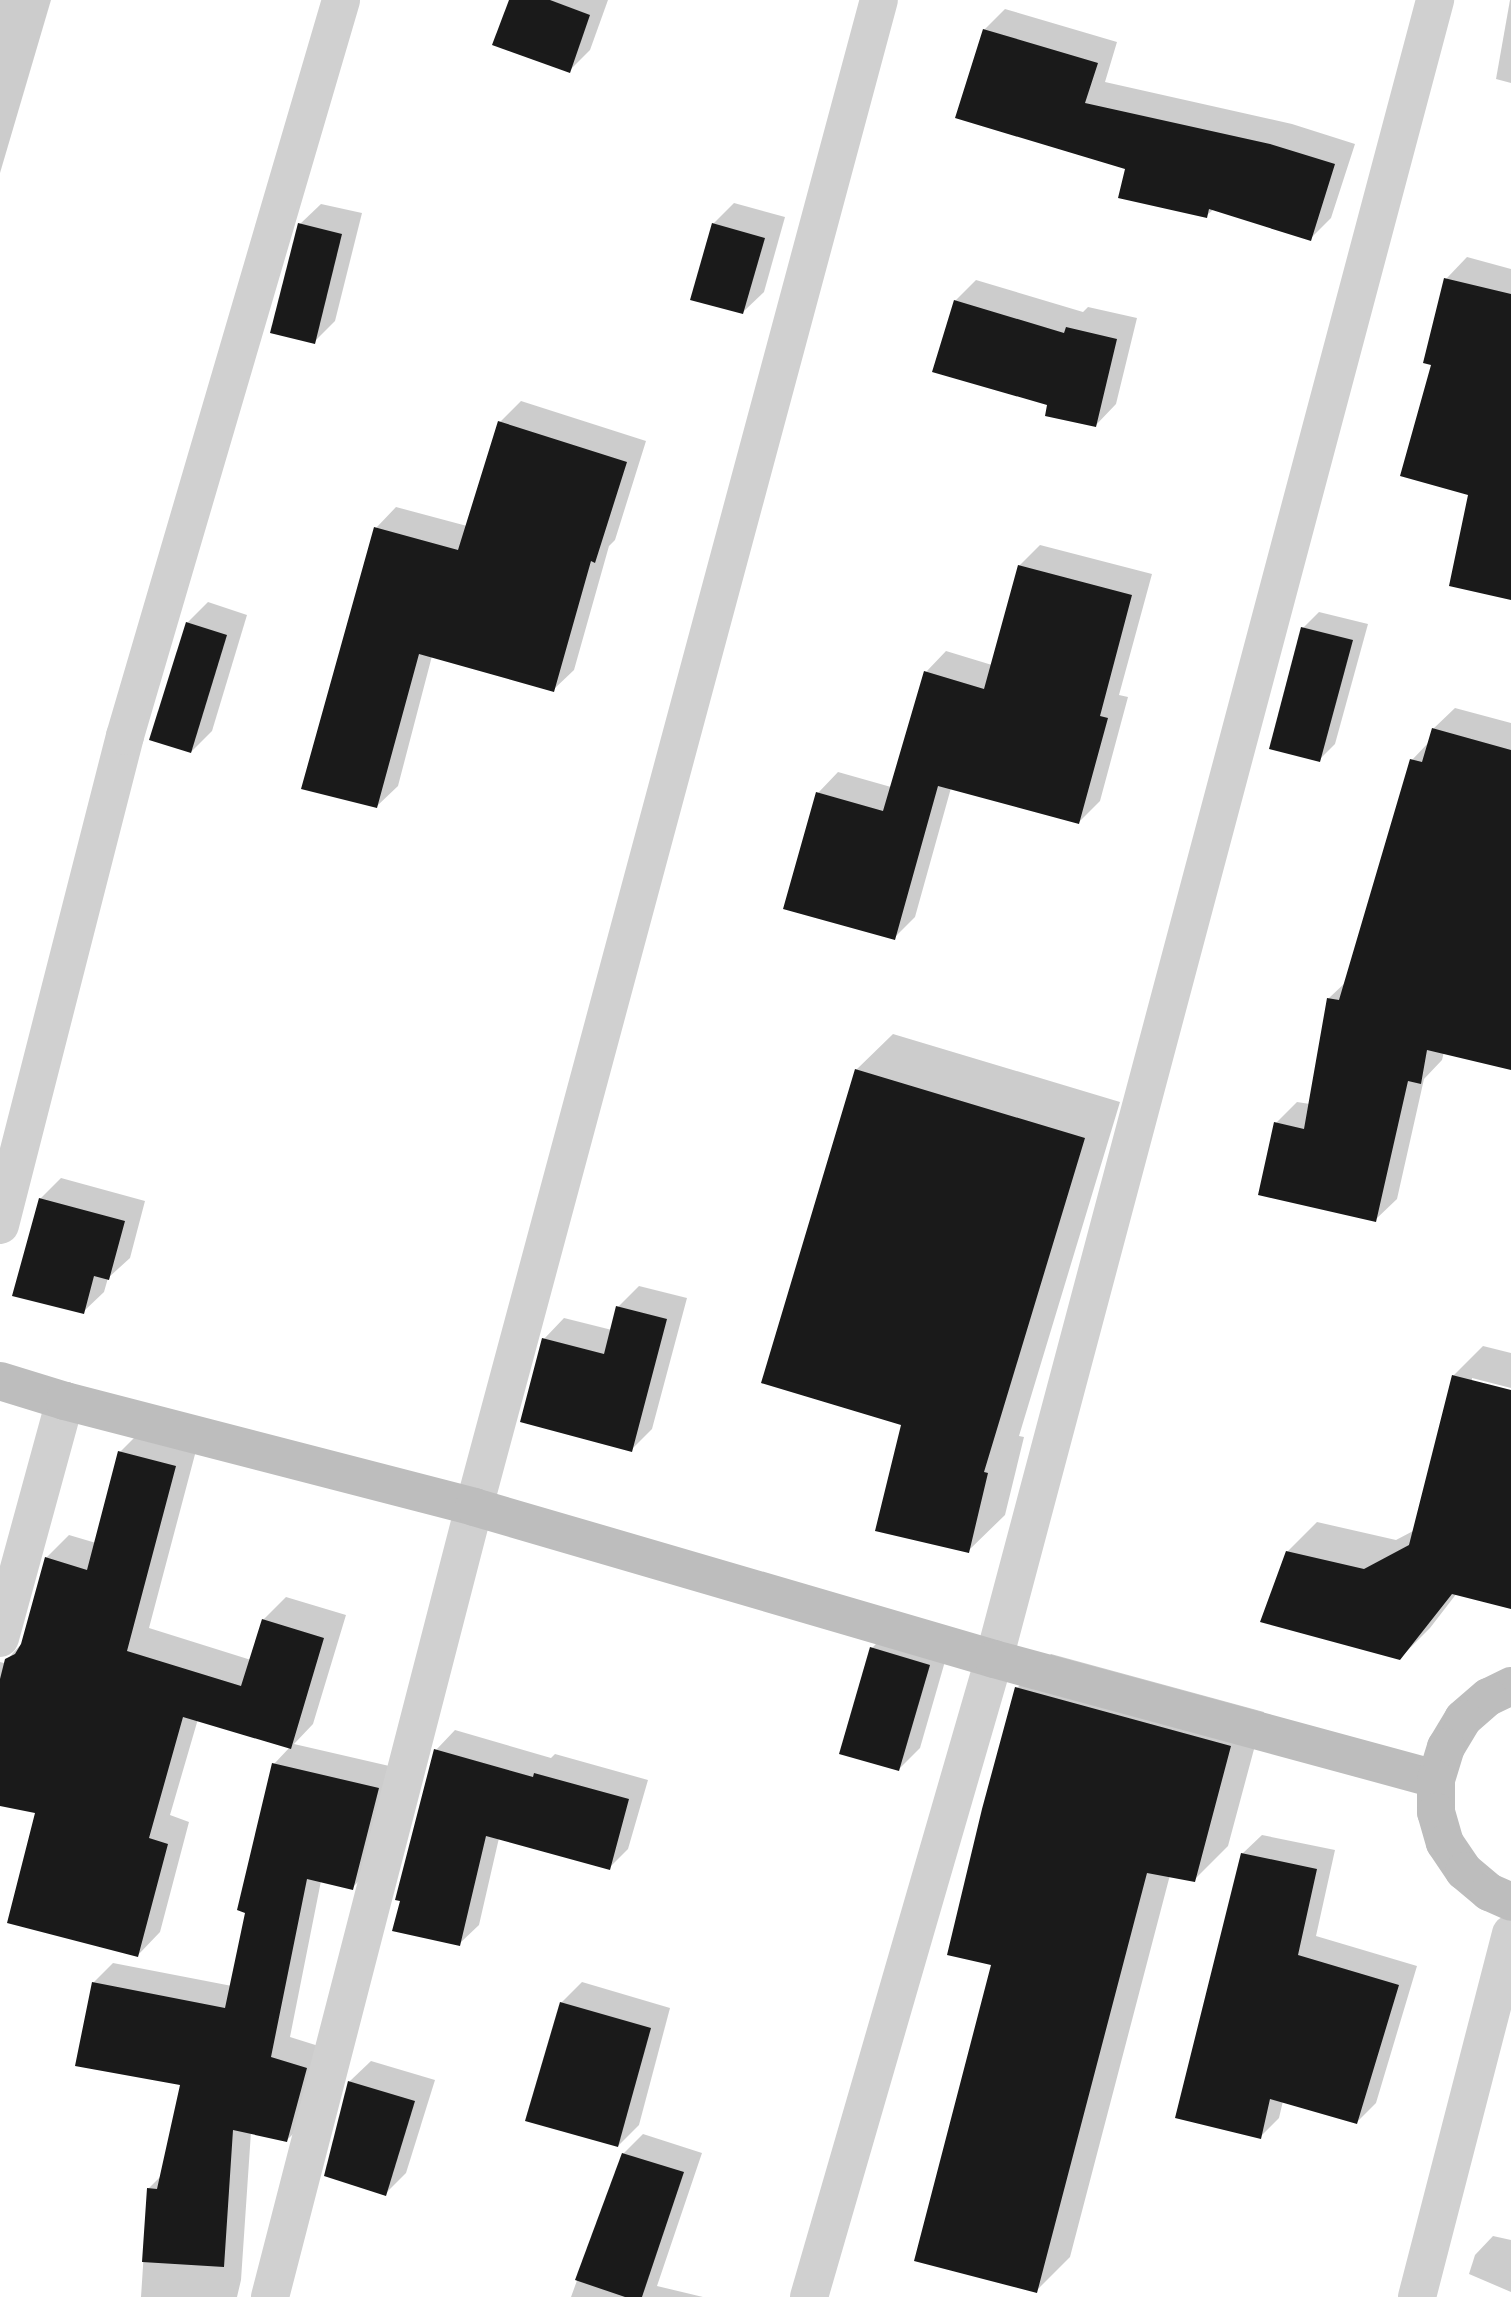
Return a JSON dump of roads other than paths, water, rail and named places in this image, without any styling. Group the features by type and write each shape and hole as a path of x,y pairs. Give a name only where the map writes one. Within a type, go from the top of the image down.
{"main road":[{"path":"0,1381 65,1401 474,1507 994,1658 1436,1779"},
{"path":"1511,1686 1488,1697 1463,1719 1446,1747 1436,1779 1436,1812 1446,1843 1464,1871 1489,1892 1511,1902"}],"street":[{"path":"0,1224 125,736 341,0"},
{"path":"270,2297 474,1507 879,0"},
{"path":"809,2297 994,1658 1435,0"},
{"path":"0,1638 65,1401"},
{"path":"1417,2297 1511,1934"}]}
